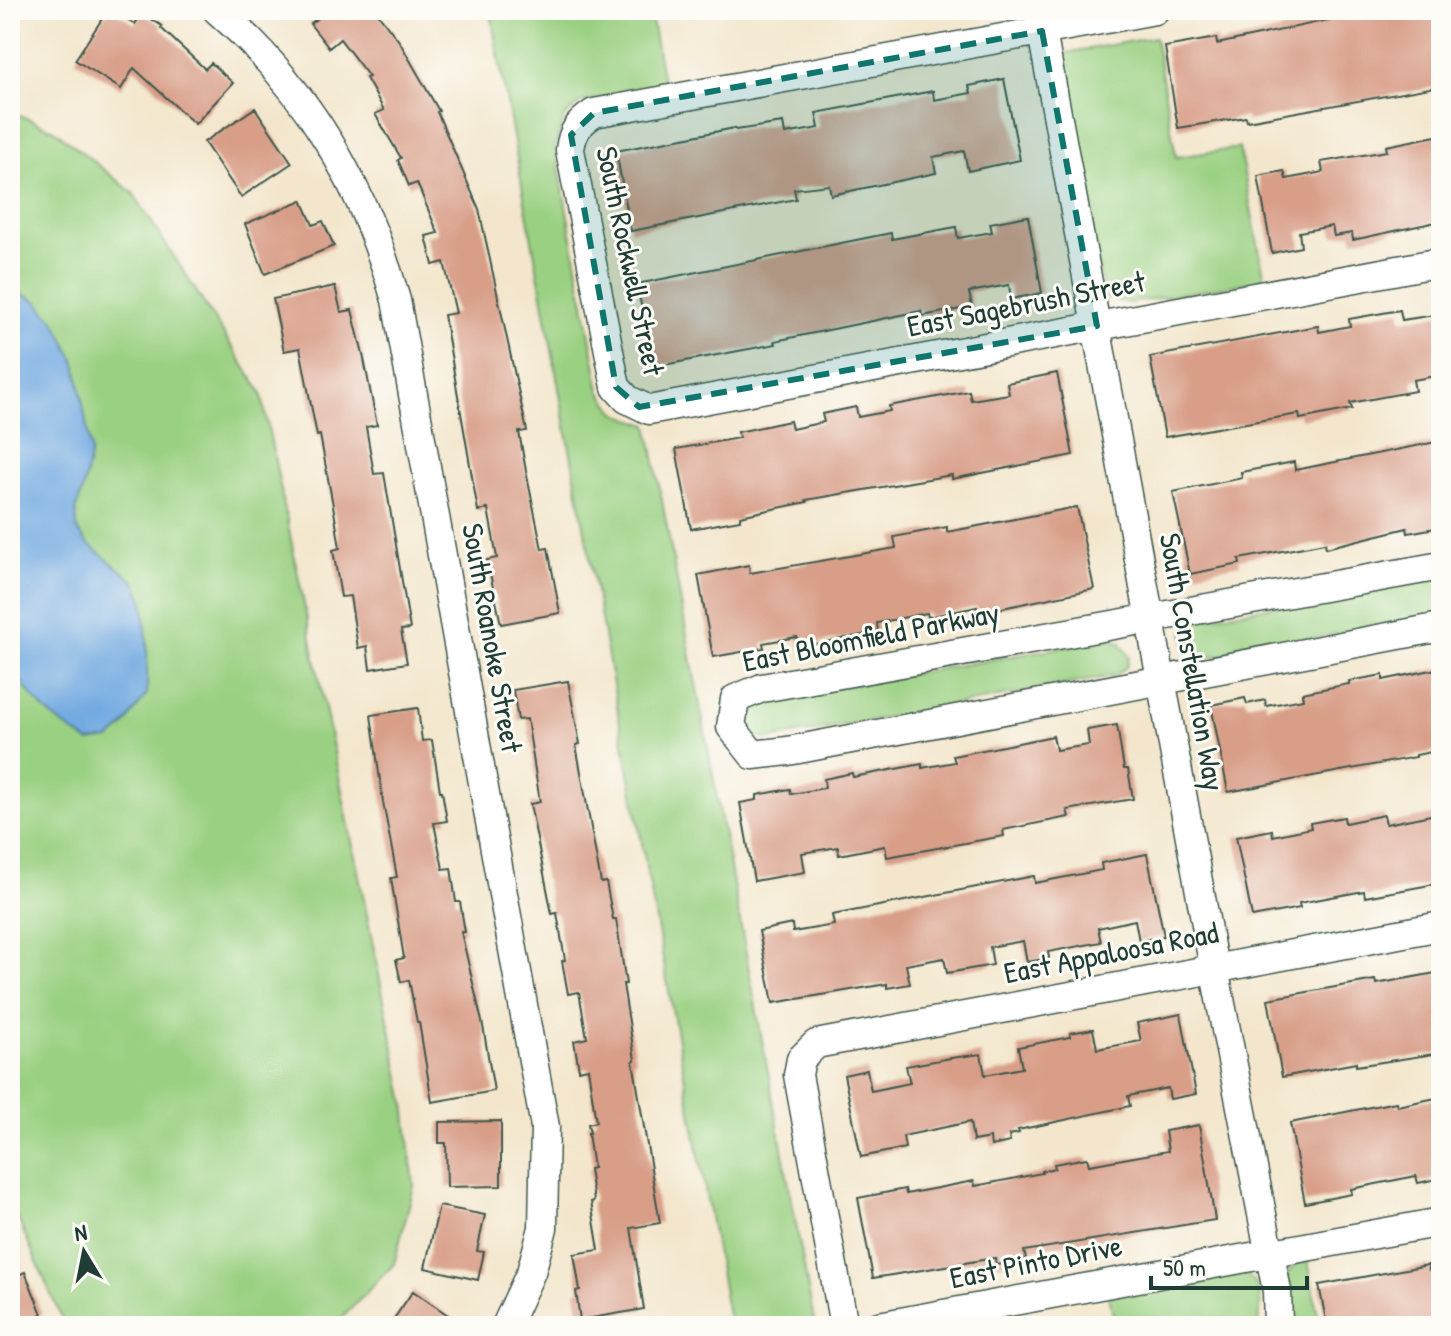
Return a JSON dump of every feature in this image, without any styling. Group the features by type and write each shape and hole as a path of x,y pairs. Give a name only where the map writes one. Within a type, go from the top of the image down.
{"street":[{"name":"South Roanoke Street","path":"217,10 274,65 343,163 364,204 396,300 545,1127 543,1228 531,1272 506,1326"},
{"path":"1040,20 1155,10"},
{"name":"South Rockwell Street","path":"627,399 616,387 570,150 571,135 582,121 594,113 1040,20"},
{"name":"South Constellation Way","path":"1040,20 1214,968 1277,1291 1278,1326"},
{"name":"East Sagebrush Street","path":"627,399 649,410 1441,262"},
{"name":"East Bloomfield Parkway","path":"1441,566 762,688 735,699 731,727 753,755 1162,682 1441,627"},
{"name":"East Appaloosa Road","path":"844,1326 798,1075 801,1059 816,1044 1441,926"},
{"name":"East Pinto Drive","path":"879,1326 1441,1222"}],"highlighted area":[{"path":"1042,31 1097,326 639,407 616,387 571,135 594,113"}],"green space":[{"path":"490,10 650,10 664,87 581,102 564,118 555,146 600,391 617,414 648,425 815,1326 730,1326"},
{"path":"1155,37 1176,157 1239,148 1265,280 1130,303 1104,298 1061,54"},
{"path":"10,111 53,129 133,193 261,392 405,1103 414,1186 394,1264 334,1326 65,1326 10,1201"},
{"path":"1441,576 1441,615 1205,658 1193,658 1186,648 1183,632 1195,620"},
{"path":"1108,639 1120,642 1129,657 1127,666 1117,675 770,739 759,737 747,727 748,711 760,701"},
{"path":"1308,1261 1320,1326 1288,1326 1287,1274 1298,1263"},
{"path":"1244,1273 1258,1290 1259,1326 1115,1326 1109,1296"}],"water":[{"path":"10,288 37,301 56,323 76,363 91,451 76,509 77,529 87,543 135,582 143,599 147,694 122,729 109,739 89,742 64,726 34,698 10,661"}],"building":[{"path":"108,10 135,24 142,13 162,26 205,69 211,63 233,83 195,124 134,68 121,89 75,60"},
{"path":"328,10 375,10 399,41 439,111 479,209 527,431 519,432 526,471 542,549 548,548 560,613 501,624 487,560 497,558 488,509 478,511 444,315 456,313 444,262 433,265 426,236 438,233 417,183 409,186 398,160 401,158 375,114 384,110 366,78 369,77 340,39 329,48 310,24"},
{"path":"1375,10 1441,10 1441,86 1247,121 1246,117 1178,128 1165,47 1216,38 1217,44"},
{"path":"1004,79 1020,160 968,171 964,151 933,157 936,173 831,195 829,185 794,189 796,199 631,231 616,151 735,128 783,123 785,134 819,128 816,113 933,91 934,100 971,93 969,86"},
{"path":"255,108 292,163 241,197 204,142"},
{"path":"1436,136 1441,161 1441,221 1353,240 1352,233 1334,236 1332,226 1299,232 1301,247 1272,253 1258,176 1284,171 1286,179 1323,172 1321,162 1387,151 1386,146"},
{"path":"302,200 313,225 323,221 334,246 265,274 245,224"},
{"path":"1028,216 1042,293 1011,299 1009,285 969,292 972,307 922,316 921,311 775,341 776,344 653,367 637,284 891,233 892,239 956,227 958,238 992,232 990,223"},
{"path":"335,286 341,312 352,310 364,359 377,425 366,427 374,474 384,473 410,629 401,630 407,663 370,669 367,646 358,648 350,596 341,597 333,550 340,548 334,511 300,348 284,351 273,299"},
{"path":"1400,310 1402,320 1441,314 1441,375 1413,380 1415,391 1350,403 1352,409 1300,419 1299,414 1165,437 1150,357 1318,326 1319,332 1350,326 1349,319"},
{"path":"1057,373 1073,455 952,479 952,475 806,500 740,516 740,520 691,529 676,449 739,438 738,432 790,421 792,429 824,422 822,414 856,407 858,417 890,411 889,406 969,391 971,400 1009,394 1007,383"},
{"path":"1441,441 1441,527 1408,533 1407,528 1326,548 1325,543 1239,559 1240,564 1190,574 1173,492 1242,478 1241,472 1294,462 1295,470"},
{"path":"1077,507 1094,589 978,613 977,607 928,617 927,613 877,623 878,632 799,647 797,637 763,643 764,648 713,657 698,575 749,565 750,573 896,548 894,537 947,527 947,532"},
{"path":"1441,668 1441,750 1228,792 1211,705 1245,698 1247,704 1265,700 1266,706 1303,699 1302,693 1349,684 1349,681 1383,675 1383,680"},
{"path":"568,681 580,744 576,745 601,883 606,882 613,919 616,919 633,1061 660,1223 631,1228 644,1309 580,1320 576,1291 580,1290 574,1254 599,1250 591,1202 594,1201 589,1169 593,1168 588,1133 588,1124 596,1122 588,1068 579,1070 574,1041 587,1038 579,992 568,994 557,913 552,914 530,804 540,802 527,719 518,720 513,690"},
{"path":"418,708 422,741 432,740 447,821 434,823 443,869 451,868 456,902 460,902 465,932 461,932 483,1026 494,1091 432,1102 409,980 401,982 396,960 404,958 391,878 397,877 371,715"},
{"path":"1117,725 1124,769 1128,769 1133,799 1067,810 1069,817 1003,830 1004,836 887,857 885,846 839,855 838,847 802,853 805,872 754,881 740,803 757,800 757,795 790,789 791,794 825,788 824,779 955,762 953,756 1053,736 1056,750 1089,745 1087,730"},
{"path":"1441,813 1441,883 1365,897 1364,891 1299,903 1300,908 1252,917 1236,837 1272,830 1273,836 1311,828 1310,823 1344,817 1345,823 1384,815 1386,824"},
{"path":"1147,854 1164,936 1139,941 1135,920 1098,928 1101,942 1048,952 1049,958 1027,962 1023,941 990,947 993,965 947,973 944,958 906,965 910,984 887,988 887,984 773,1003 759,931 792,924 793,932 834,925 832,915 1034,876 1035,883 1102,870 1101,863"},
{"path":"1441,972 1441,1053 1356,1066 1356,1063 1282,1077 1268,999"},
{"path":"1181,1014 1196,1094 1170,1099 1168,1088 1128,1096 1130,1106 1018,1130 1019,1133 1009,1135 1010,1142 991,1146 990,1138 973,1141 970,1122 903,1136 905,1148 861,1157 844,1075 867,1070 871,1091 910,1083 906,1066 981,1054 985,1075 1022,1068 1018,1047 1070,1037 1070,1033 1093,1029 1097,1049 1141,1041 1137,1023"},
{"path":"1441,1097 1441,1178 1418,1183 1416,1176 1351,1189 1352,1194 1305,1203 1290,1123 1396,1102 1397,1106"},
{"path":"501,1121 501,1186 447,1187 446,1143 439,1143 439,1122"},
{"path":"1199,1125 1215,1220 1024,1251 1026,1259 996,1265 995,1258 873,1278 858,1198 905,1189 906,1194 974,1181 975,1186 1042,1173 1055,1168 1054,1164 1087,1158 1089,1165 1168,1151 1165,1131"},
{"path":"439,1206 485,1215 477,1251 484,1252 478,1280 425,1268"},
{"path":"1428,1265 1429,1270 1441,1268 1441,1326 1327,1326 1319,1285"},
{"path":"25,1272 42,1314 10,1326 10,1278"},
{"path":"413,1291 464,1326 389,1326"}]}
